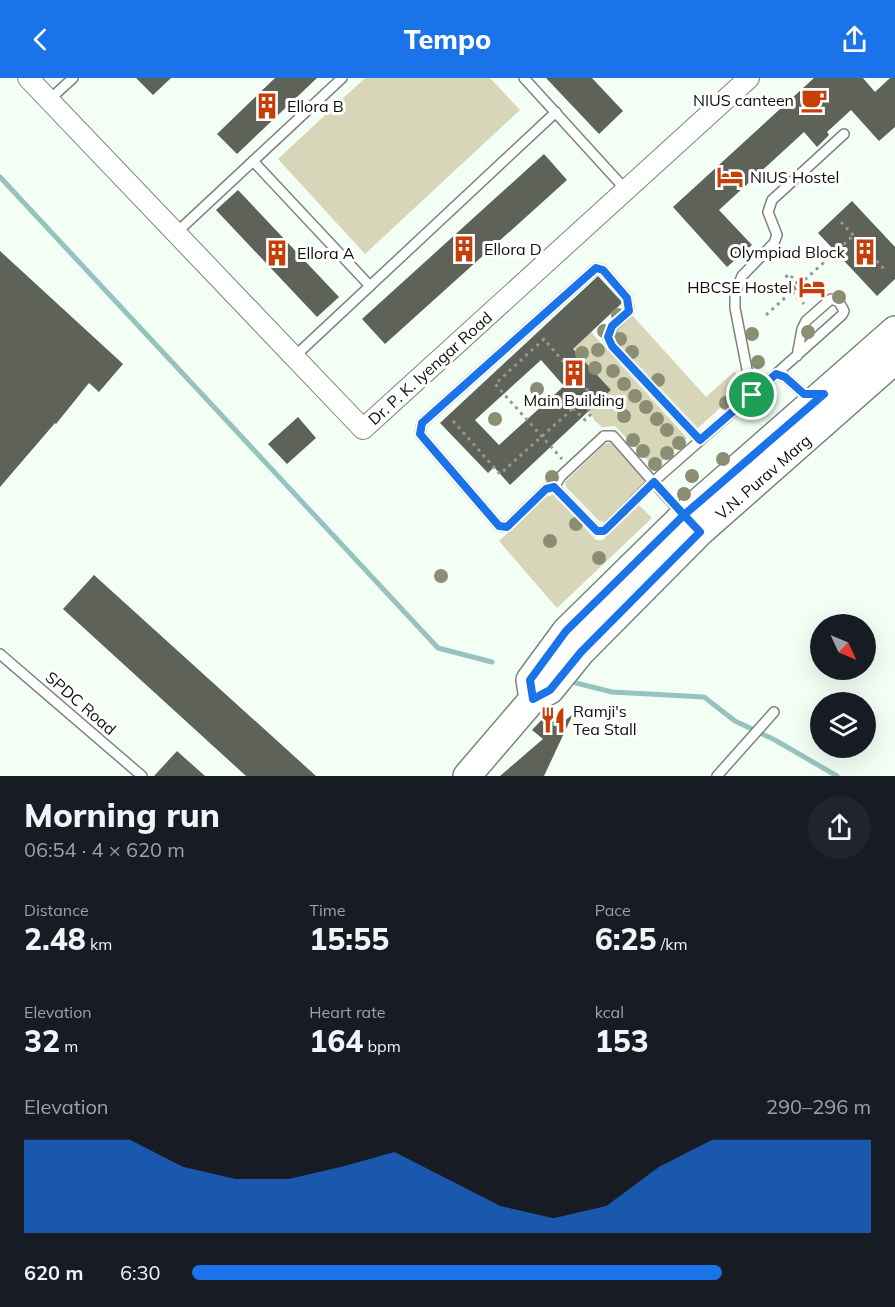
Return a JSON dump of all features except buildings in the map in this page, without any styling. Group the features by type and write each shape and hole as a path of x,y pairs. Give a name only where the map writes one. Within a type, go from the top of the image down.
{"street":[{"name":"Dr. P. K. Iyengar Road","path":"28,78 363,429 749,78"},
{"name":"V.N. Purav Marg","path":"692,524 824,394 895,330"},
{"name":"V.N. Purav Marg","path":"467,776 533,699 530,680 566,631 692,524 895,360"}],"lane":[{"path":"49,100 73,78"},
{"path":"176,233 342,78"},
{"path":"524,78 626,190"},
{"path":"294,357 556,112"},
{"path":"752,395 735,308 735,294 742,276 774,243 777,235 768,212 772,200 844,134"},
{"path":"253,160 370,286"},
{"path":"692,524 613,436 604,436 561,476 554,487 546,489 507,527 499,526 420,434 422,423 596,268 603,270 627,298 629,311 612,326 608,337 612,346 700,440"},
{"path":"554,487 597,531 604,531 700,440 797,356 842,315 844,311 839,302 831,299 806,321 802,329 797,356"},
{"path":"776,374 785,377 804,394 824,394"},
{"name":"SPDC Road","path":"0,654 142,776"},
{"path":"717,776 774,712"}],"path":[{"path":"841,222 886,271"},
{"path":"766,315 853,236"},
{"path":"799,285 789,274 785,278 814,315"},
{"path":"453,421 501,474 542,436 573,408 580,401 590,393 544,339 495,384 542,436 570,468"},
{"path":"573,408 585,420 592,413 580,401"}],"shaded area":[{"path":"365,78 490,78 520,110 365,254 278,159"},
{"path":"633,316 706,397 735,371 741,389 698,428 615,340 614,334"},
{"path":"591,332 687,438 655,468 615,426 602,427 589,411 611,390 573,349"},
{"path":"612,442 644,477 644,484 605,522 599,521 566,487 565,482 605,444"},
{"path":"553,495 596,540 603,540 639,505 652,518 557,608 499,541 545,497"}],"waterway":[{"path":"0,177 438,648 492,662"},
{"path":"576,683 612,692 704,697 735,721 775,740 837,776"}],"place":[{"name":"NIUS canteen","path":"814,100"},
{"name":"Ellora B","path":"267,106"},
{"name":"NIUS Hostel","path":"730,177"},
{"name":"Ellora D","path":"464,249"},
{"name":"Olympiad Block","path":"865,252"},
{"name":"Ellora A","path":"277,253"},
{"name":"HBCSE Hostel","path":"812,287"},
{"name":"Main Building","path":"574,373"},
{"name":"Ramji's Tea Stall","path":"553,720"}],"route":[{"path":"752,395 700,440 612,346 608,337 612,326 629,311 627,298 603,270 596,268 422,423 420,434 499,526 507,527 546,489 554,487 597,531 604,531 654,482 684,515 566,631 530,680 533,699 550,690 581,652 700,532 684,515 824,394 804,394 785,377 776,374 752,395"}]}
